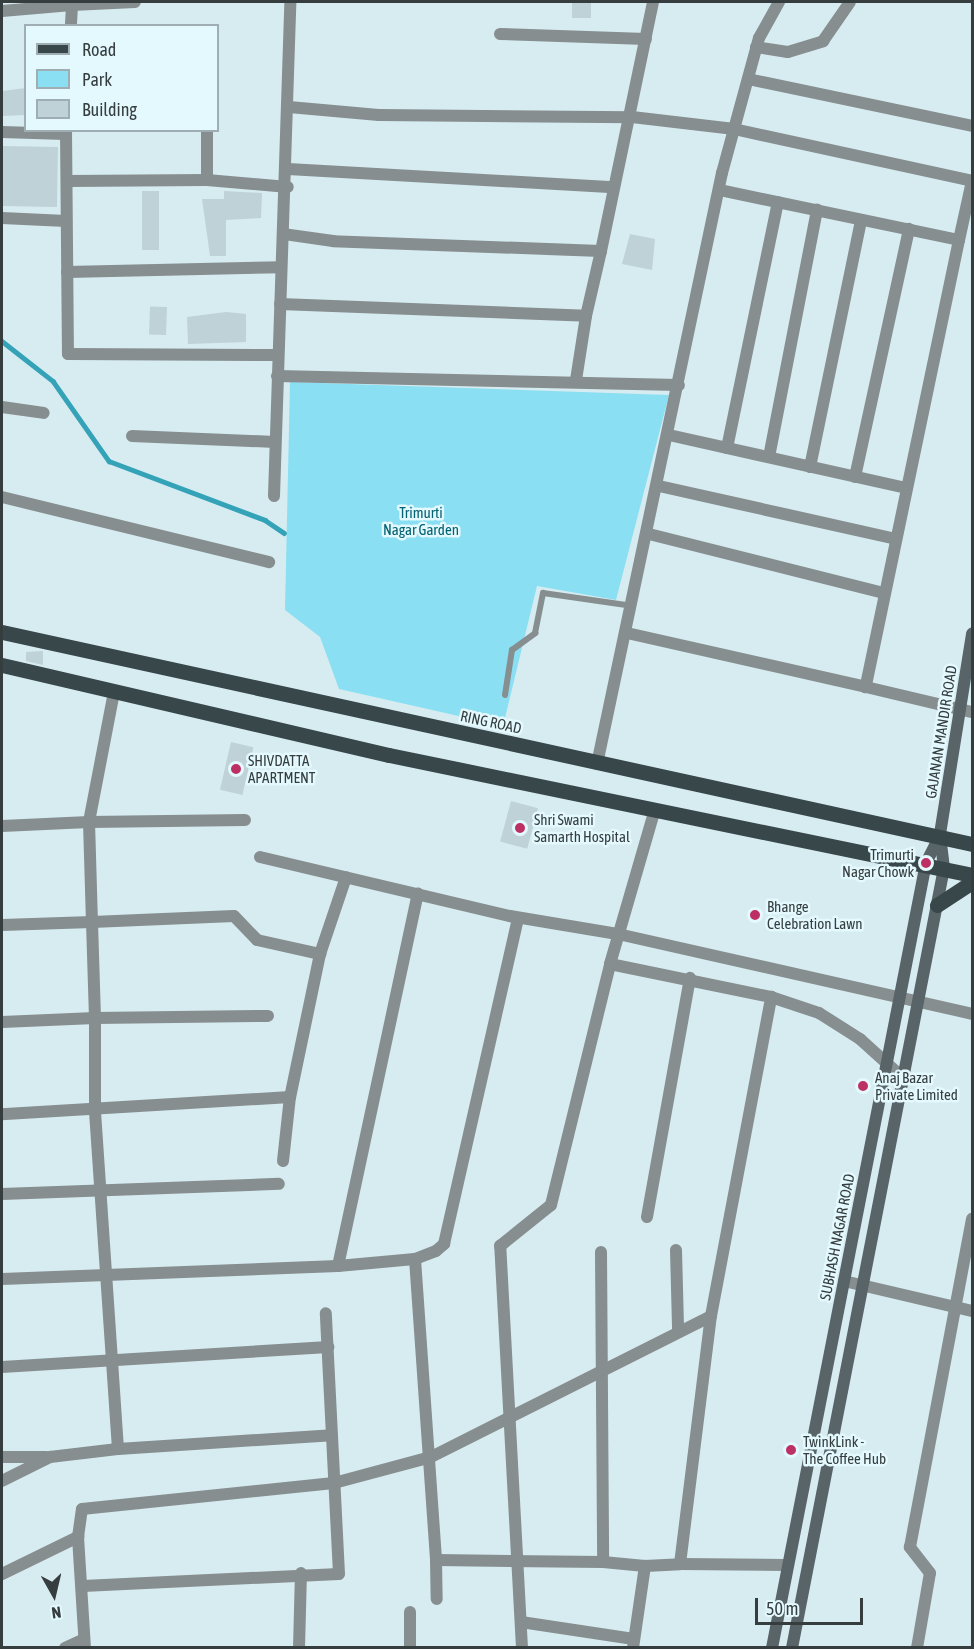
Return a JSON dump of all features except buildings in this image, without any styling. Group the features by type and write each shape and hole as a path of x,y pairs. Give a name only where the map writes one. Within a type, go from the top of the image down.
{"main road":[{"name":"RING ROAD","path":"2,632 597,764 940,834 972,844"},
{"path":"2,665 114,692 655,809 926,863 972,875"},
{"path":"937,905 972,882"}],"street":[{"path":"2,11 135,2"},
{"path":"274,496 281,267 288,187 290,2"},
{"path":"576,380 586,315 632,117 653,2"},
{"path":"597,764 649,534 719,190 756,47 779,2"},
{"path":"756,47 788,52 824,41 850,2"},
{"path":"71,24 72,5"},
{"path":"500,34 646,39"},
{"path":"748,79 972,126"},
{"path":"289,107 380,115 632,117 734,129 972,180 866,687"},
{"path":"2,132 66,132 68,354 278,355"},
{"path":"207,132 207,180"},
{"path":"288,169 614,187"},
{"path":"67,181 207,180 288,187"},
{"path":"719,190 959,240"},
{"path":"727,448 778,202"},
{"path":"769,458 817,210"},
{"path":"2,218 66,221"},
{"path":"810,467 861,220"},
{"path":"855,477 909,230"},
{"path":"284,234 333,241 601,251"},
{"path":"67,272 281,267"},
{"path":"280,304 586,315"},
{"path":"277,376 576,380 679,385"},
{"path":"2,407 44,412"},
{"path":"669,435 906,489"},
{"path":"132,436 275,442"},
{"path":"659,486 896,539"},
{"path":"2,497 269,562"},
{"path":"649,534 884,593"},
{"path":"627,633 966,710"},
{"name":"GAJANAN MANDIR ROAD","path":"940,834 966,710 972,634"},
{"path":"114,692 89,822 95,1110 104,1189 106,1275 114,1359 118,1449"},
{"path":"522,1647 513,1416 500,1246 551,1205 614,949 655,809"},
{"path":"2,826 89,822 245,820"},
{"path":"792,1647 859,1284 944,868 940,834"},
{"name":"SUBHASH NAGAR ROAD","path":"772,1647 786,1565 902,994 926,863 940,834"},
{"path":"260,857 518,918 614,949 690,978 771,997 819,1013 901,1076"},
{"path":"284,1161 290,1097 320,954 346,877"},
{"path":"338,1266 418,894"},
{"path":"2,925 234,916 257,940 320,954"},
{"path":"2,1279 338,1266 415,1259 444,1244 518,918"},
{"path":"614,949 902,994 972,1014"},
{"path":"647,1217 690,978"},
{"path":"680,1564 711,1316 771,997"},
{"path":"2,1022 94,1018 268,1016"},
{"path":"2,1114 290,1097"},
{"path":"2,1194 279,1184"},
{"path":"917,1647 930,1573 910,1547 972,1218"},
{"path":"676,1250 678,1329"},
{"path":"601,1252 599,1373 603,1562"},
{"path":"415,1259 431,1457 437,1599"},
{"path":"844,1281 972,1311"},
{"path":"83,1586 339,1574 326,1313"},
{"path":"65,1647 84,1643 83,1586 78,1537 82,1509 334,1483 431,1457 599,1373 678,1329 711,1316"},
{"path":"2,1367 328,1347"},
{"path":"2,1457 50,1457 118,1449 332,1435"},
{"path":"2,1481 50,1457"},
{"path":"2,1574 78,1537"},
{"path":"436,1560 603,1562 645,1566 786,1565"},
{"path":"521,1622 634,1643 645,1566"},
{"path":"299,1647 301,1574"},
{"path":"410,1612 410,1647"}],"lane":[{"path":"505,695 512,650 535,633 543,593 633,606"}],"green space":[{"name":"Trimurti Nagar Garden","path":"290,382 669,395 616,600 537,586 503,726 339,689 320,637 285,610"}],"waterway":[{"path":"2,341 53,381 109,461 265,520 284,533"}],"place":[{"name":"SHIVDATTA APARTMENT","path":"236,769"},
{"name":"Shri Swami Samarth Hospital","path":"520,828"},
{"name":"Trimurti Nagar Chowk","path":"926,863"},
{"name":"Bhange Celebration Lawn","path":"755,915"},
{"name":"Anaj Bazar Private Limited","path":"863,1086"},
{"name":"TwinkLink - The Coffee Hub","path":"791,1450"}]}
